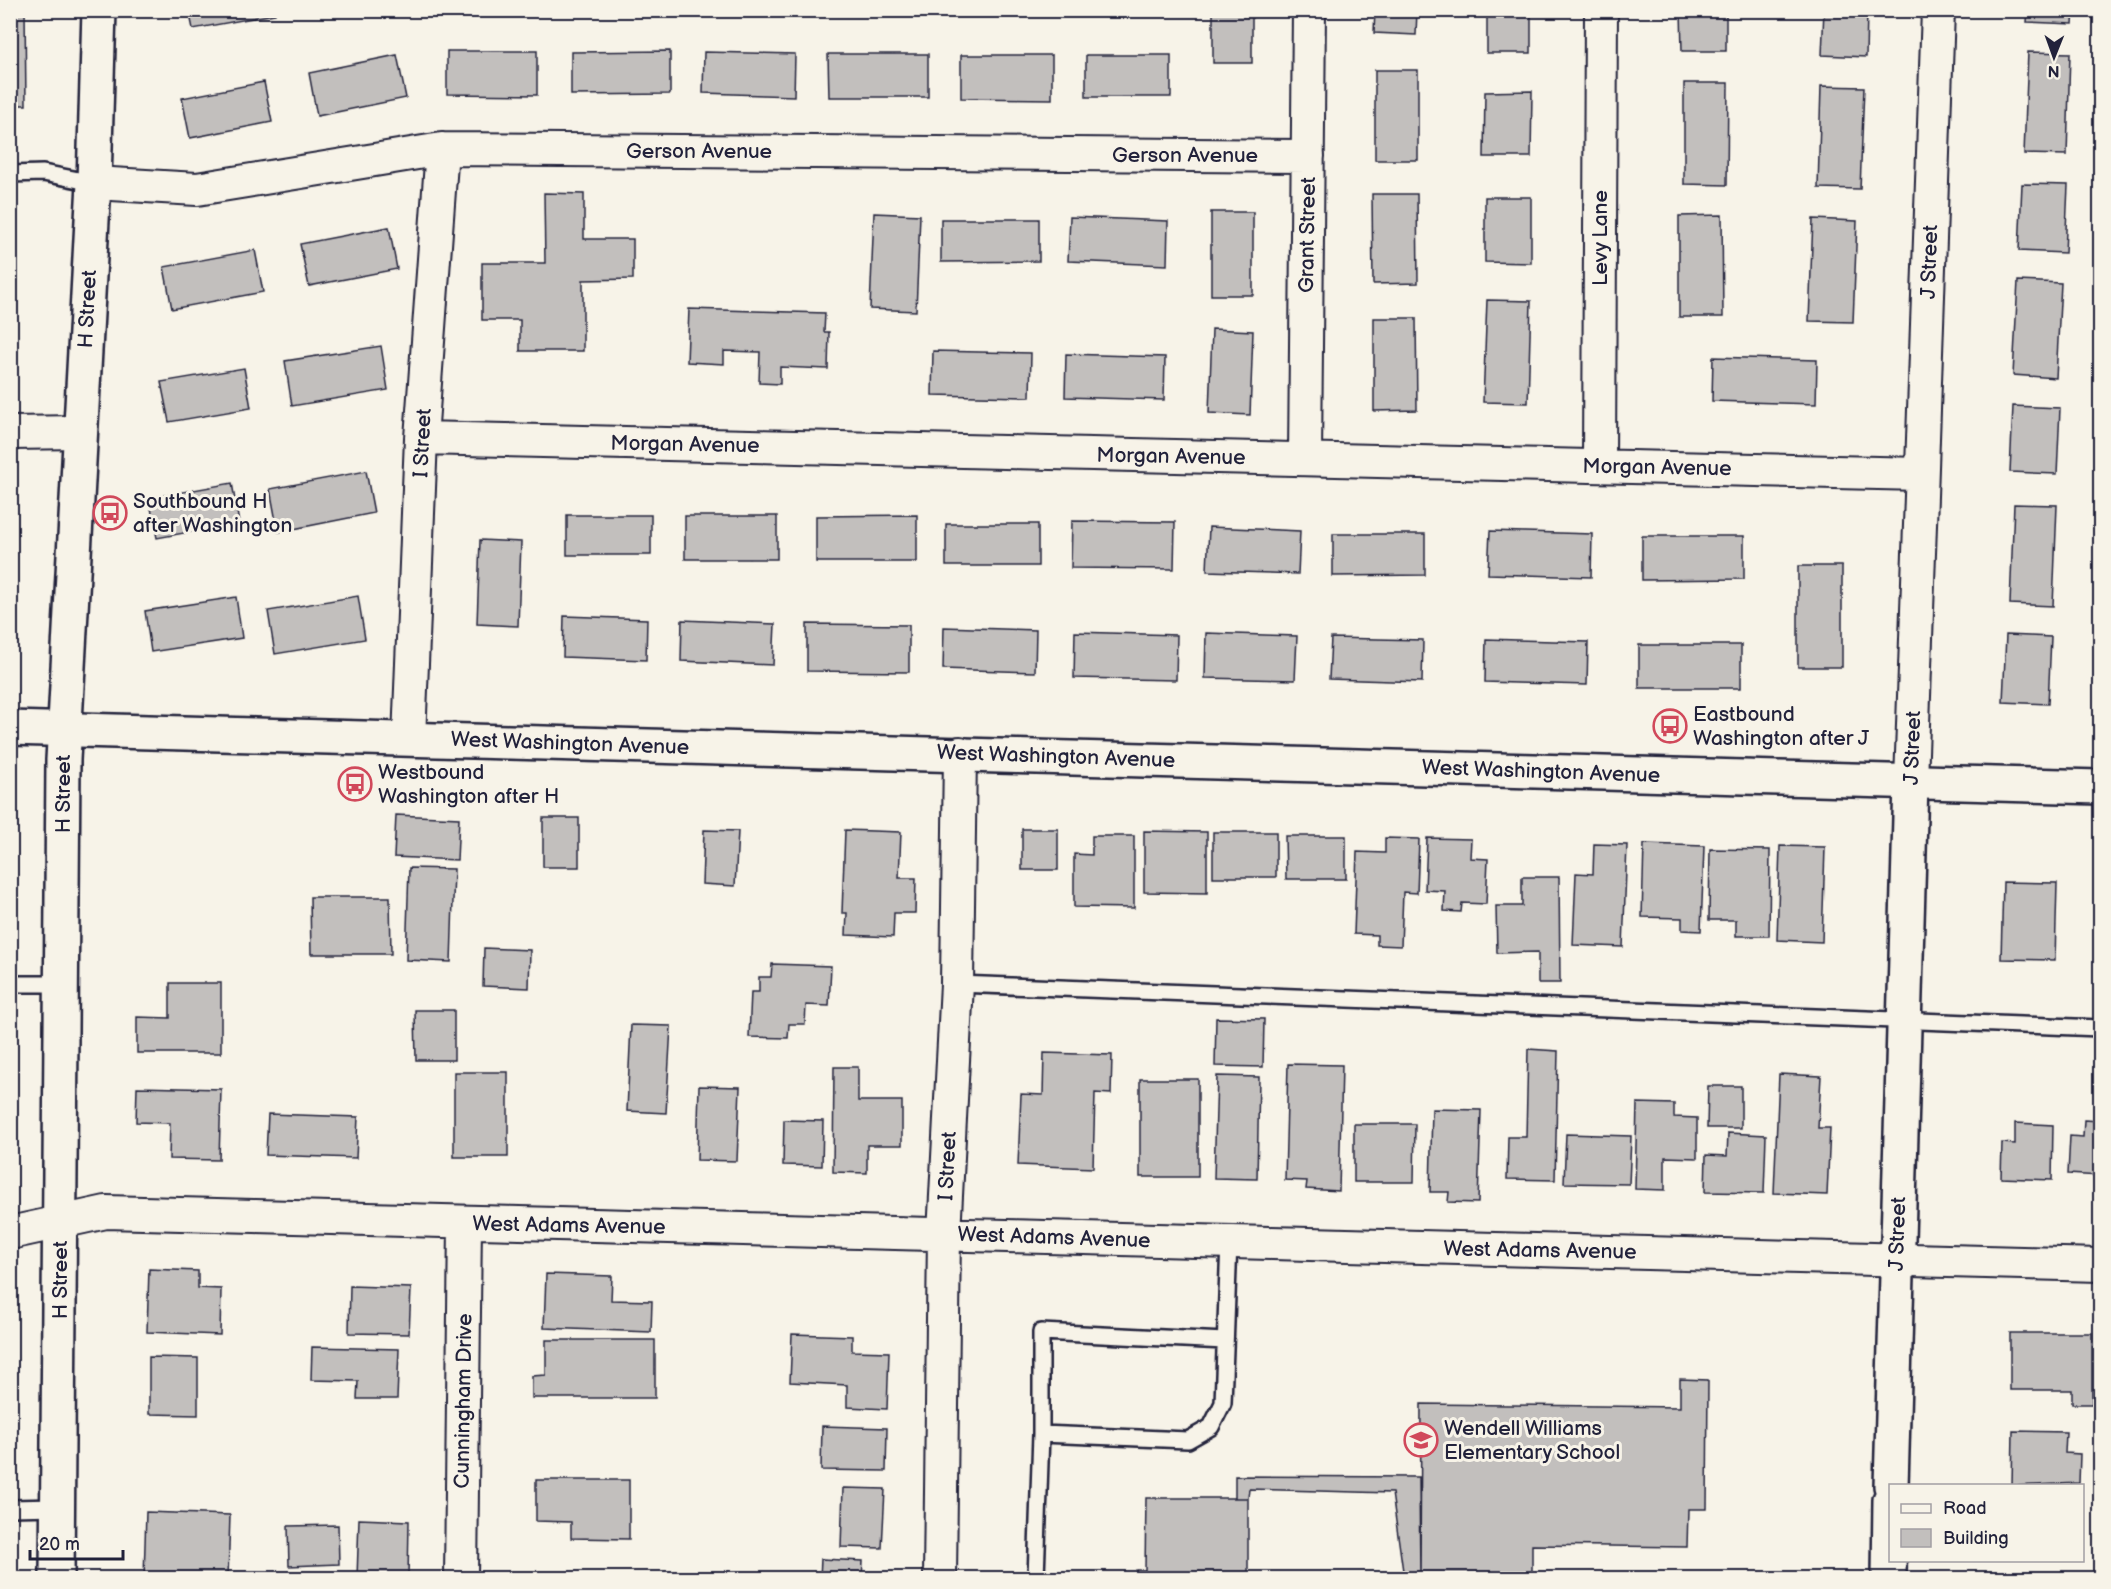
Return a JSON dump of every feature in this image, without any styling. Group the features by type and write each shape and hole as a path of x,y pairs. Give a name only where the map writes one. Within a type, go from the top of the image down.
{"street":[{"name":"H Street","path":"57,1578 64,728 94,183 99,10"},
{"name":"Grant Street","path":"1305,459 1309,10"},
{"name":"Levy Lane","path":"1599,466 1601,10"},
{"name":"J Street","path":"1891,1484 1911,782 1938,10"},
{"name":"Gerson Avenue","path":"94,183 197,189 442,149 1308,156"},
{"name":"I Street","path":"409,739 421,438 442,149"},
{"path":"10,433 80,432"},
{"name":"Morgan Avenue","path":"421,438 1921,474"},
{"name":"West Washington Avenue","path":"10,728 960,753 2100,787"},
{"name":"I Street","path":"940,1578 944,1234 957,984 960,753"},
{"name":"West Adams Avenue","path":"10,1233 106,1212 2100,1265"},
{"name":"Cunningham Drive","path":"461,1578 465,1223"},
{"path":"1889,1562 1889,1578"}],"lane":[{"path":"10,174 43,173 94,183"},
{"path":"10,984 62,984"},
{"path":"957,984 2100,1028"},
{"path":"1041,1434 1188,1440 1211,1426 1222,1403 1229,1242"},
{"path":"1036,1578 1041,1434 1041,1332 1225,1341"},
{"path":"10,1508 58,1508"}],"building":[{"path":"10,10 25,10 26,105 10,105"},
{"path":"189,10 274,10 275,14 193,29"},
{"path":"1213,10 1252,10 1252,63 1213,63"},
{"path":"1375,10 1417,10 1416,35 1374,33"},
{"path":"1487,10 1531,10 1531,53 1487,53"},
{"path":"1681,10 1726,10 1726,51 1682,51"},
{"path":"1824,10 1867,10 1866,57 1822,55"},
{"path":"2028,10 2074,10 2073,24 2027,22"},
{"path":"447,51 537,51 537,95 447,94"},
{"path":"670,51 670,94 571,95 571,52"},
{"path":"704,52 795,54 794,96 703,93"},
{"path":"2028,52 2070,53 2067,155 2024,154"},
{"path":"828,54 928,54 928,97 829,97"},
{"path":"397,55 406,98 317,116 309,73"},
{"path":"961,55 1052,55 1052,99 961,98"},
{"path":"1086,55 1171,55 1171,97 1086,97"},
{"path":"1375,70 1418,70 1418,160 1375,160"},
{"path":"264,82 272,122 190,138 182,98"},
{"path":"1684,83 1728,83 1727,185 1684,184"},
{"path":"1821,86 1864,87 1860,189 1818,188"},
{"path":"1532,91 1531,157 1484,157 1485,92"},
{"path":"2022,184 2068,185 2065,253 2019,251"},
{"path":"544,193 584,194 584,239 633,239 633,279 583,280 583,351 520,351 520,320 482,320 482,263 545,263"},
{"path":"1372,194 1417,194 1418,283 1373,284"},
{"path":"1485,197 1531,197 1531,263 1485,262"},
{"path":"1211,212 1253,212 1253,295 1211,295"},
{"path":"874,213 920,215 916,311 870,309"},
{"path":"1722,215 1723,317 1679,317 1679,216"},
{"path":"1070,217 1168,221 1167,265 1068,261"},
{"path":"941,219 1039,219 1039,261 941,262"},
{"path":"1813,219 1857,221 1853,322 1809,321"},
{"path":"389,227 397,269 309,286 300,244"},
{"path":"255,250 263,292 172,309 164,267"},
{"path":"2018,281 2061,283 2056,378 2013,375"},
{"path":"1487,300 1531,301 1528,403 1483,402"},
{"path":"689,309 825,313 824,332 829,332 828,369 780,367 780,384 759,383 760,352 724,351 724,364 687,362"},
{"path":"1374,318 1416,318 1417,410 1374,411"},
{"path":"1212,329 1253,331 1250,415 1209,413"},
{"path":"381,346 388,390 292,406 285,361"},
{"path":"933,351 1031,353 1030,397 932,395"},
{"path":"1066,354 1165,357 1164,400 1065,397"},
{"path":"1713,357 1817,360 1816,404 1712,401"},
{"path":"244,368 251,408 169,422 161,382"},
{"path":"2013,406 2060,408 2057,474 2010,472"},
{"path":"366,471 374,513 278,532 270,489"},
{"path":"232,483 239,523 157,538 149,498"},
{"path":"2014,504 2057,505 2053,606 2010,604"},
{"path":"567,515 651,515 651,555 567,555"},
{"path":"917,515 917,562 816,562 816,516"},
{"path":"685,516 777,516 777,559 685,559"},
{"path":"1072,521 1175,522 1174,569 1071,568"},
{"path":"946,524 1038,524 1038,566 946,566"},
{"path":"1209,527 1300,531 1298,574 1207,571"},
{"path":"1490,531 1592,534 1591,577 1488,574"},
{"path":"1333,534 1425,534 1425,575 1333,576"},
{"path":"1642,536 1744,536 1744,579 1642,580"},
{"path":"480,540 521,542 518,626 477,624"},
{"path":"1798,566 1842,566 1842,667 1798,667"},
{"path":"358,596 365,639 275,654 268,611"},
{"path":"236,597 242,638 151,652 145,611"},
{"path":"564,616 647,619 646,660 563,657"},
{"path":"682,620 775,624 773,665 681,661"},
{"path":"807,624 909,625 909,672 807,671"},
{"path":"944,627 1036,630 1035,672 943,669"},
{"path":"1075,632 1177,635 1176,680 1074,678"},
{"path":"1206,633 1297,636 1295,680 1205,678"},
{"path":"2006,635 2051,637 2048,704 2003,702"},
{"path":"1331,638 1423,640 1422,682 1329,679"},
{"path":"1486,639 1588,642 1587,685 1485,682"},
{"path":"1639,645 1741,645 1741,688 1639,688"},
{"path":"396,815 459,818 457,860 394,857"},
{"path":"543,818 579,818 579,867 543,867"},
{"path":"1022,829 1058,829 1058,870 1022,870"},
{"path":"704,830 738,831 735,886 702,884"},
{"path":"845,830 901,832 899,878 916,878 915,913 894,913 893,937 846,935 847,913 842,913"},
{"path":"1144,831 1207,832 1207,893 1144,892"},
{"path":"1213,832 1276,832 1276,877 1213,877"},
{"path":"1092,836 1134,836 1134,908 1074,907 1074,854 1092,855"},
{"path":"1285,836 1346,836 1346,879 1286,879"},
{"path":"1385,838 1419,839 1417,893 1403,892 1401,946 1377,945 1377,935 1354,934 1357,852 1385,853"},
{"path":"1427,838 1471,839 1470,858 1488,859 1486,904 1462,903 1461,912 1444,911 1445,891 1425,890"},
{"path":"1594,844 1627,845 1623,947 1573,945 1576,873 1593,874"},
{"path":"1644,844 1704,846 1701,931 1682,930 1682,918 1642,917"},
{"path":"1780,846 1825,847 1822,942 1777,940"},
{"path":"1710,849 1770,850 1769,936 1736,936 1736,920 1709,920"},
{"path":"409,868 454,869 451,962 406,960"},
{"path":"1522,877 1559,877 1560,983 1538,983 1538,952 1497,953 1496,906 1522,906"},
{"path":"2003,882 2057,883 2055,960 2001,959"},
{"path":"310,897 390,897 391,954 311,954"},
{"path":"484,948 530,950 529,988 483,986"},
{"path":"772,964 831,966 829,1006 806,1005 805,1024 789,1024 788,1038 749,1037 751,992 759,992 759,977 771,977"},
{"path":"170,983 221,983 221,1053 137,1053 137,1017 170,1018"},
{"path":"415,1010 454,1010 454,1060 416,1060"},
{"path":"1216,1018 1264,1019 1263,1067 1215,1066"},
{"path":"631,1025 671,1026 666,1113 627,1111"},
{"path":"1528,1049 1558,1051 1555,1180 1507,1179 1508,1137 1526,1137"},
{"path":"1044,1053 1112,1055 1111,1094 1095,1093 1093,1168 1018,1165 1021,1094 1043,1095"},
{"path":"1288,1064 1342,1065 1339,1191 1306,1189 1307,1181 1285,1180"},
{"path":"834,1067 858,1067 858,1101 902,1101 902,1145 867,1145 867,1173 833,1172"},
{"path":"454,1072 508,1072 508,1157 454,1157"},
{"path":"1779,1074 1821,1076 1818,1128 1830,1128 1827,1195 1774,1193"},
{"path":"1217,1076 1259,1077 1257,1179 1214,1178"},
{"path":"1140,1079 1198,1079 1198,1177 1140,1177"},
{"path":"699,1086 740,1087 737,1161 697,1160"},
{"path":"1708,1086 1741,1086 1741,1128 1707,1128"},
{"path":"137,1087 221,1089 219,1160 169,1159 170,1123 136,1122"},
{"path":"1637,1103 1674,1104 1674,1117 1697,1118 1697,1158 1665,1157 1665,1190 1635,1189"},
{"path":"1432,1109 1481,1110 1478,1203 1448,1202 1449,1192 1430,1192"},
{"path":"268,1114 358,1117 356,1158 266,1155"},
{"path":"784,1120 823,1121 822,1166 783,1165"},
{"path":"2084,1120 2100,1121 2100,1176 2068,1174 2070,1136 2083,1137"},
{"path":"2015,1123 2053,1125 2052,1180 2001,1178 2002,1143 2015,1144"},
{"path":"1354,1124 1415,1124 1414,1182 1354,1182"},
{"path":"1728,1133 1766,1135 1764,1193 1705,1192 1706,1155 1727,1156"},
{"path":"1566,1134 1631,1136 1629,1184 1564,1183"},
{"path":"149,1269 198,1271 198,1288 221,1289 220,1335 147,1332"},
{"path":"546,1274 612,1276 611,1300 652,1301 651,1332 544,1328"},
{"path":"350,1286 411,1288 409,1334 349,1333"},
{"path":"2010,1333 2092,1333 2092,1404 2072,1404 2072,1390 2010,1390"},
{"path":"792,1334 852,1336 852,1351 889,1352 887,1409 847,1407 847,1385 790,1382"},
{"path":"546,1340 655,1340 655,1398 532,1398 532,1376 546,1375"},
{"path":"312,1347 399,1349 397,1399 357,1399 358,1381 311,1380"},
{"path":"149,1357 198,1358 198,1415 149,1414"},
{"path":"1680,1379 1708,1380 1707,1509 1688,1509 1687,1547 1532,1545 1532,1578 1420,1578 1421,1404 1680,1407"},
{"path":"822,1426 887,1428 886,1471 821,1470"},
{"path":"2013,1431 2066,1432 2065,1453 2080,1454 2079,1483 2012,1484"},
{"path":"1235,1476 1419,1477 1420,1578 1404,1578 1392,1493 1249,1489 1248,1498 1235,1498"},
{"path":"536,1480 629,1480 629,1539 571,1538 571,1522 536,1521"},
{"path":"843,1488 885,1489 882,1548 841,1547"},
{"path":"1146,1498 1248,1498 1248,1578 1135,1578 1136,1570 1145,1570"},
{"path":"146,1512 230,1515 228,1578 144,1578"},
{"path":"359,1519 409,1521 408,1578 357,1578"},
{"path":"338,1525 339,1564 289,1566 288,1526"},
{"path":"821,1559 863,1561 862,1578 820,1578"}],"place":[{"name":"Southbound H after Washington","path":"110,513"},
{"name":"Eastbound Washington after J","path":"1670,726"},
{"name":"Westbound Washington after H","path":"355,784"},
{"name":"Wendell Williams Elementary School","path":"1421,1440"}]}
